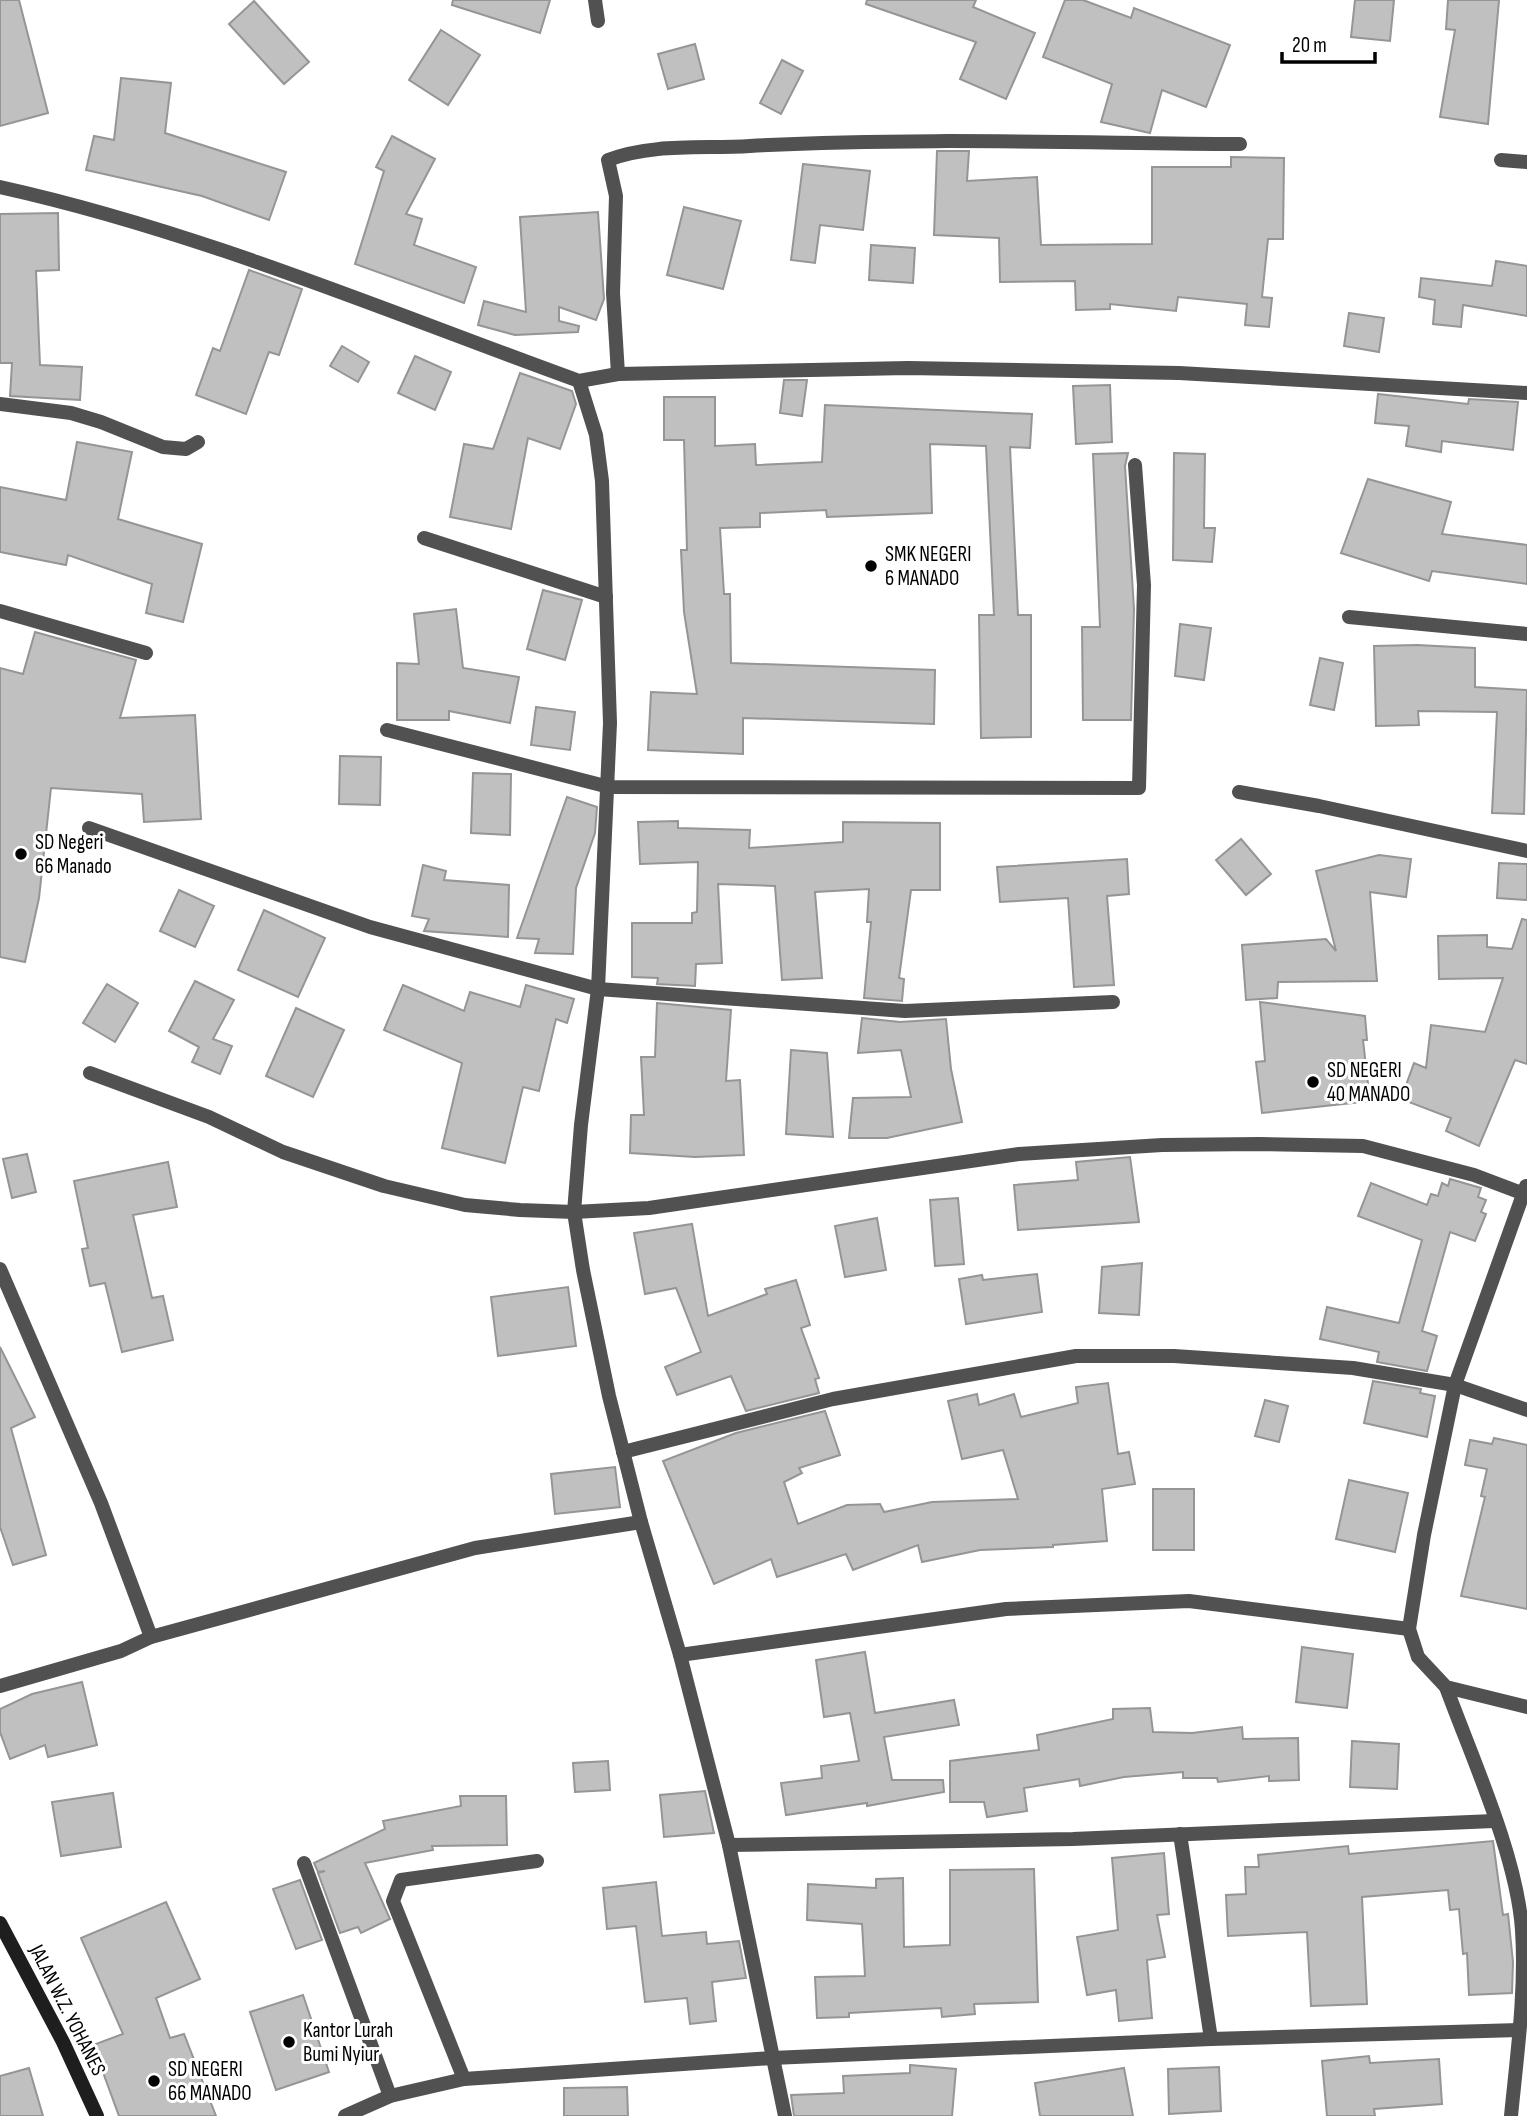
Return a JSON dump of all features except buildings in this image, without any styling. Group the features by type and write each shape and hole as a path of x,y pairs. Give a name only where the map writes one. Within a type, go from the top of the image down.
{"street":[{"path":"595,0 598,21"},
{"path":"618,374 613,293 616,196 608,160 616,157 653,148 704,149 841,141 1240,144"},
{"path":"1501,160 1527,162"},
{"path":"0,187 94,210 228,252 579,381 618,374 908,368 1179,373 1527,393"},
{"path":"579,381 596,435 606,597 609,787 598,989 580,1125 574,1212 583,1270 623,1452 680,1655 729,1845 785,2116"},
{"path":"0,404 71,413 102,422 163,447 186,449 198,442"},
{"path":"387,730 609,787 1139,788 1144,584 1135,465"},
{"path":"424,538 606,597"},
{"path":"0,611 146,653"},
{"path":"1349,617 1527,634"},
{"path":"1239,792 1319,806 1527,851"},
{"path":"89,828 370,927 598,989 905,1011 1113,1002"},
{"path":"90,1073 209,1118 283,1152 384,1186 465,1205 574,1212 649,1208 1019,1154 1162,1145 1311,1143 1363,1146 1526,1191 1455,1385 1424,1535 1409,1629 1418,1657 1446,1687 1509,1861 1525,1931 1511,2116"},
{"path":"0,1269 101,1503 151,1637"},
{"path":"623,1452 833,1399 1076,1356 1174,1356 1353,1368 1455,1385 1527,1410"},
{"path":"0,1686 121,1651 151,1637 475,1548 641,1522"},
{"path":"680,1655 1006,1609 1189,1601 1409,1629"},
{"path":"1446,1687 1527,1707"},
{"path":"729,1845 1180,1834 1494,1821"},
{"path":"1180,1834 1211,2039"},
{"path":"464,2079 393,1901 396,1887 401,1880 537,1861"},
{"path":"304,1863 390,2096"},
{"name":"JALAN W.Z. YOHANES","path":"0,1923 63,2042 97,2116"},
{"path":"345,2116 390,2096 464,2079 772,2058 1211,2039 1519,2030"}],"place":[{"name":"SMK NEGERI 6 MANADO","path":"871,566"},
{"name":"SD Negeri 66 Manado","path":"21,854"},
{"name":"SD NEGERI 40 MANADO","path":"1313,1082"},
{"name":"Kantor Lurah Bumi Nyiur","path":"289,2042"},
{"name":"SD NEGERI 66 MANADO","path":"154,2081"}]}
